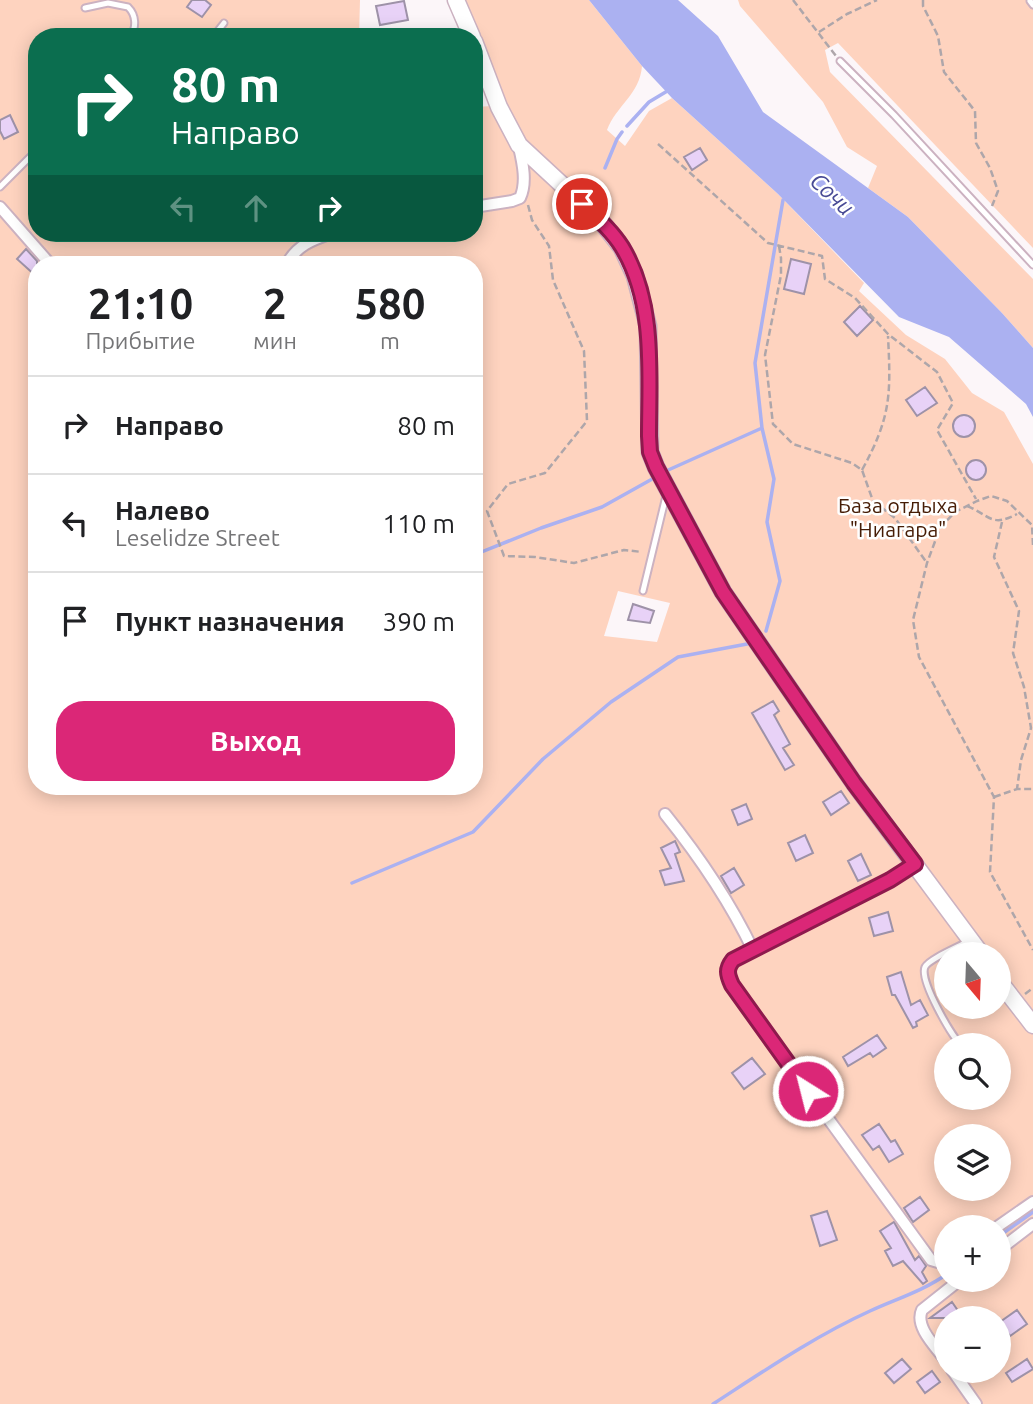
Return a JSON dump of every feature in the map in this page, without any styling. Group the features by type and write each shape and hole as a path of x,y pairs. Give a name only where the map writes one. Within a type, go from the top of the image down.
{"street":[{"path":"456,0 468,28"},
{"path":"483,65 499,107 519,145 524,190 520,198 483,206"},
{"path":"519,145 600,220 622,248 635,276 648,326 650,452 723,592 854,783 971,940"},
{"path":"0,207 28,239"},
{"path":"31,242 43,256"},
{"path":"291,256 307,242"},
{"path":"665,814 685,839 753,950"},
{"path":"915,864 890,880 733,960 727,974 732,985 931,1260 934,1260"},
{"path":"1012,998 1033,1026"},
{"path":"1011,1217 1033,1202"},
{"path":"1011,1241 1033,1224"},
{"path":"934,1344 920,1325 919,1316 922,1310 945,1292"},
{"path":"961,1383 976,1404"}],"lane":[{"path":"85,8 108,3 128,6 135,20 134,28"},
{"path":"220,28 224,23"},
{"path":"840,61 894,115 1033,265"},
{"path":"0,187 28,159"},
{"path":"643,591 668,489"},
{"path":"951,1033 929,991 925,968 931,961 971,940"}],"path":[{"path":"793,0 840,61"},
{"path":"819,32 847,14 877,0"},
{"path":"923,0 923,6 938,36 944,72 975,111 976,143 998,191 988,217"},
{"path":"658,144 768,243 821,256 825,279 855,298 888,334 937,372 953,403 937,430 977,501"},
{"path":"524,190 532,220 549,246 553,280 584,351 587,421 545,473 509,484 487,511 504,556 574,563 624,550 653,553"},
{"path":"779,246 781,275 765,355 773,424 793,444 852,463 862,470 873,501 895,518 927,563"},
{"path":"862,470 878,440 886,417 891,382 888,334"},
{"path":"1033,545 1032,525 1007,501 991,496 955,512 940,528 927,563 914,620 919,657 994,797 990,872 1033,950"},
{"path":"967,506 978,510 988,519 1002,522 1018,513"},
{"path":"1002,522 994,556 1019,611 1013,653 1024,687 1031,728 1021,760 1017,789"},
{"path":"994,797 1017,789 1033,789"}],"green space":[{"name":"База отдыха \"Ниагара\"","path":"0,0 360,0 359,28 28,28 28,242 483,242 483,107 493,106 483,81 483,28 461,28 450,0 589,0 642,66 637,84 607,130 625,146 649,111 672,98 778,194 864,283 859,291 906,335 945,359 972,393 1004,412 1033,464 1033,1404 0,1404","holes":["618,591 670,603 657,642 604,636"]},
{"path":"738,0 1033,0 1033,248 838,43 825,50 830,72 1033,279 1033,348 908,217 868,188 877,166 847,147 823,102 740,6"}],"water":[{"name":"Сочи","path":"589,0 678,0 718,36 763,112 908,217 1033,348 1033,417 1026,404 949,337 899,317 778,194 672,98 642,66"}],"building":[{"path":"192,0 205,0 211,5 202,17 187,7"},
{"path":"404,1 408,20 380,25 376,6"},
{"path":"10,115 18,132 4,139 0,131 0,120"},
{"path":"700,148 707,160 692,170 684,157"},
{"path":"26,249 32,256 28,256 28,269 17,259"},
{"path":"791,259 811,264 804,294 784,289"},
{"path":"860,306 873,320 857,336 844,322"},
{"path":"925,387 937,403 917,416 906,400"},
{"path":"964,415 972,418 975,426 972,434 964,437 956,434 953,426 956,418"},
{"path":"976,460 983,463 986,470 983,477 976,480 969,477 966,470 969,463"},
{"path":"633,604 654,611 650,623 628,620"},
{"path":"773,701 779,711 774,715 790,744 783,748 794,765 785,770 752,713"},
{"path":"841,791 849,803 831,815 823,802"},
{"path":"746,804 752,819 738,825 732,810"},
{"path":"805,835 813,853 796,861 788,843"},
{"path":"675,841 680,852 675,854 684,881 665,885 660,871 671,868 661,848"},
{"path":"861,854 871,875 858,881 848,861"},
{"path":"734,868 744,885 731,893 721,876"},
{"path":"888,912 893,931 874,936 869,918"},
{"path":"901,972 911,1005 920,1000 928,1015 916,1022 917,1026 913,1028 895,995 892,995 887,977"},
{"path":"877,1035 886,1048 873,1057 870,1053 848,1066 843,1057"},
{"path":"752,1058 765,1074 744,1089 732,1073"},
{"path":"879,1124 891,1142 895,1140 903,1154 889,1162 879,1146 873,1150 862,1135"},
{"path":"920,1197 929,1210 913,1222 904,1208"},
{"path":"827,1211 837,1240 820,1246 811,1216"},
{"path":"894,1222 915,1260 919,1256 926,1266 922,1272 927,1281 923,1284 903,1261 893,1266 885,1251 891,1248 880,1231"},
{"path":"1017,1310 1027,1324 1011,1335 1011,1314"},
{"path":"902,1359 911,1369 894,1383 885,1373"},
{"path":"1027,1359 1033,1369 1012,1382 1011,1370"},
{"path":"932,1371 934,1383 939,1383 925,1393 917,1382"}],"waterway":[{"path":"627,126 649,102 669,90"},
{"path":"605,168 622,132"},
{"path":"766,631 780,581 767,522 774,479 762,428 755,363 783,200"},
{"path":"666,471 762,428"},
{"path":"483,551 602,507 654,478"},
{"path":"352,883 473,832 543,759 611,702 678,657 747,644"},
{"path":"1011,1228 1033,1212"},
{"path":"713,1404 829,1331 934,1282"}],"route":[{"path":"582,204 600,220 622,248 635,276 648,326 649,436 650,452 656,467 723,592 854,783 915,864 890,880 733,960 728,967 727,974 732,985 808,1091"}]}
